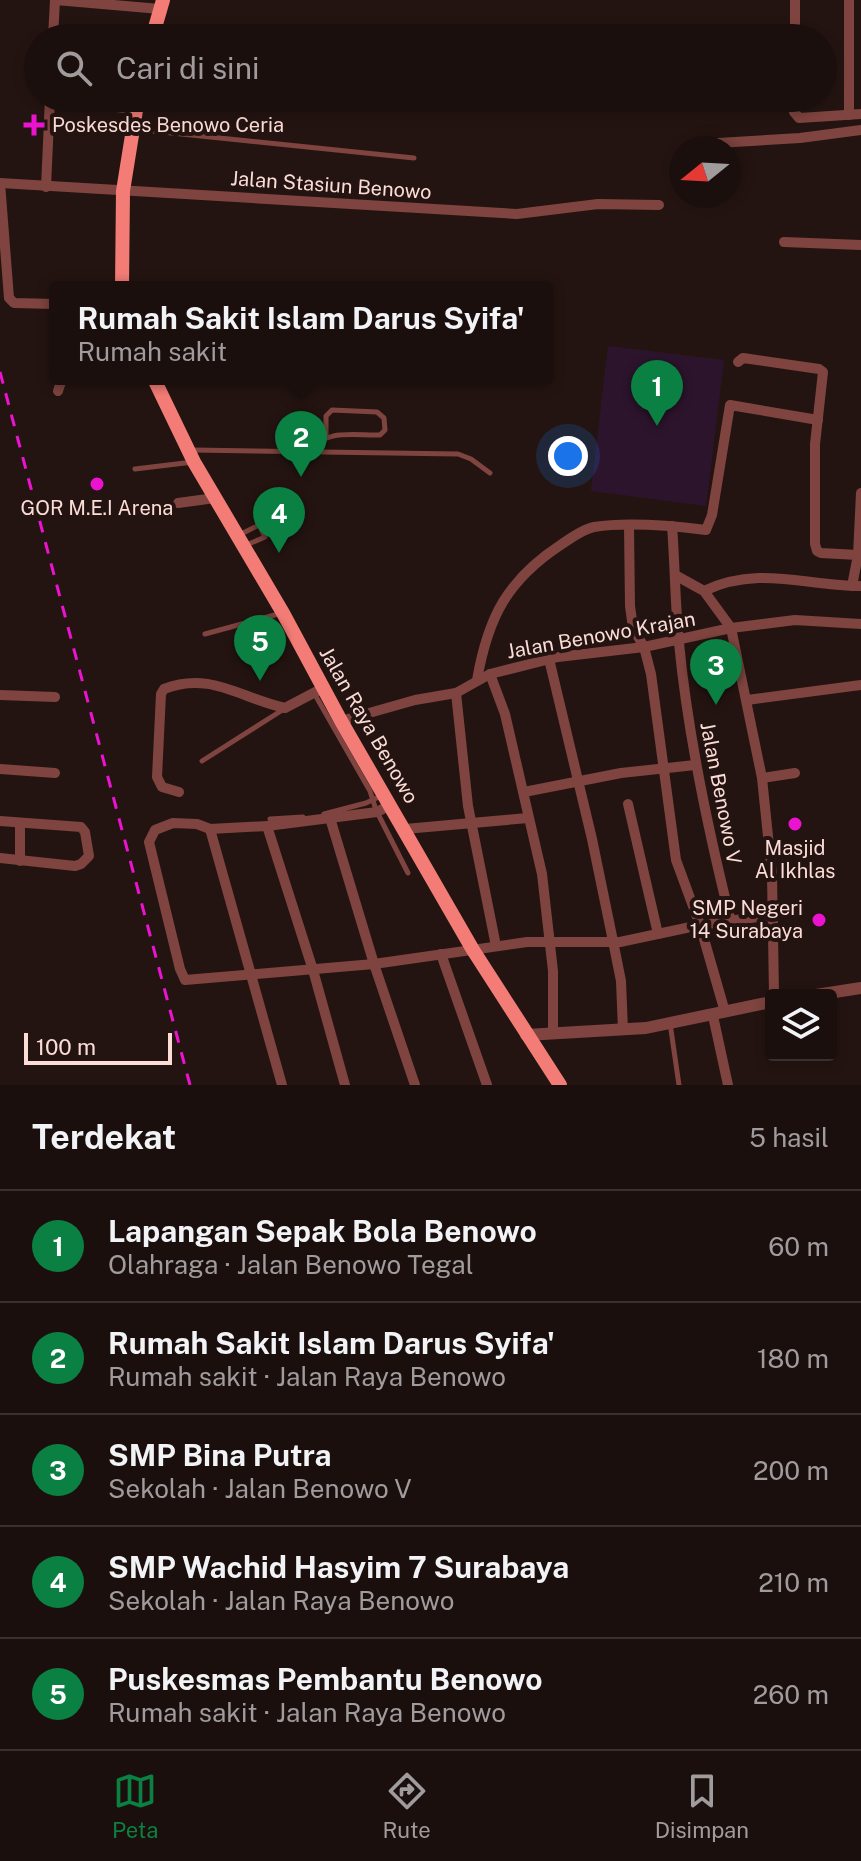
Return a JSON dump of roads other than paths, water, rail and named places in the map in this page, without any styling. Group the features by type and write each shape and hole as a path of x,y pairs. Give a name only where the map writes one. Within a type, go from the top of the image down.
{"main road":[{"path":"156,24 161,4"},
{"path":"122,281 123,191 135,112"},
{"name":"Jalan Raya Benowo","path":"157,385 191,456 283,613 318,690 341,721 379,804 405,829 473,950 560,1085"}],"street":[{"path":"54,24 56,0 161,4"},
{"path":"795,0 795,24"},
{"path":"849,0 849,115"},
{"path":"46,187 49,112"},
{"path":"795,112 799,118 861,114"},
{"path":"741,142 861,130"},
{"path":"0,183 9,298 14,303 49,304"},
{"name":"Jalan Stasiun Benowo","path":"0,183 517,214 598,204 659,205"},
{"path":"784,242 861,245"},
{"path":"738,362 743,358 819,369 824,376 815,444 815,544 817,551 858,555"},
{"path":"58,391 60,385"},
{"path":"477,680 482,649 509,590 544,555 591,528 672,526 706,530 712,515 730,405 818,420"},
{"path":"704,591 717,585 776,577 856,586 861,493"},
{"path":"178,503 215,498"},
{"name":"Jalan Benowo V","path":"672,526 679,641 695,765 731,922"},
{"path":"629,527 633,628 644,647 651,674 676,860 700,925 719,1014 728,1085"},
{"path":"675,575 704,591 731,628 762,778 772,875 774,989"},
{"name":"Jalan Benowo Krajan","path":"341,721 415,700 456,693 490,674 549,659 644,647 731,628 795,620 861,624"},
{"path":"549,659 621,981 623,1030"},
{"path":"490,674 505,714 542,874 551,940 553,1034"},
{"path":"179,792 162,787 157,777 161,694 164,689 201,681 285,708 318,690"},
{"path":"747,700 861,685"},
{"path":"456,693 471,824 496,946"},
{"path":"0,695 55,697"},
{"path":"524,792 578,780 695,765"},
{"path":"0,769 55,773"},
{"path":"762,778 795,773"},
{"path":"379,804 330,818 210,829 197,824 173,823 155,830 149,842 185,980 251,972 374,964 551,940 635,940 700,925 772,915"},
{"path":"628,804 658,934"},
{"path":"330,818 415,1085"},
{"path":"405,829 528,818"},
{"path":"0,821 81,827 85,832 89,856 87,861 75,866 0,858"},
{"path":"268,823 345,1085"},
{"path":"20,824 20,861"},
{"path":"210,829 282,1085"},
{"path":"441,954 487,1085"},
{"path":"837,992 861,988"},
{"path":"526,1035 623,1030 765,1003"}],"lane":[{"path":"132,129 414,158"},
{"path":"311,452 315,444 326,436 380,435 385,430 384,418 377,412 332,410 326,416 326,436"},
{"path":"135,469 191,456 311,452 464,455 490,473"},
{"path":"205,634 283,613"},
{"path":"318,690 379,804 408,873"},
{"path":"202,761 285,708"},
{"path":"268,823 379,804"},
{"path":"399,852 416,850"},
{"path":"670,1023 679,1085"}],"railway":[{"path":"0,372 190,1085"}],"place":[{"name":"Poskesdes Benowo Ceria","path":"34,125"},
{"name":"Lapangan Sepak Bola Benowo","path":"657,426"},
{"name":"Rumah Sakit Islam Darus Syifa'","path":"301,477"},
{"name":"GOR M.E.I Arena","path":"97,484"},
{"name":"SMP Wachid Hasyim 7 Surabaya","path":"279,553"},
{"name":"Puskesmas Pembantu Benowo","path":"260,681"},
{"name":"SMP Bina Putra","path":"716,705"},
{"name":"Masjid Al Ikhlas","path":"795,824"},
{"name":"SMP Negeri 14 Surabaya","path":"819,920"}]}
